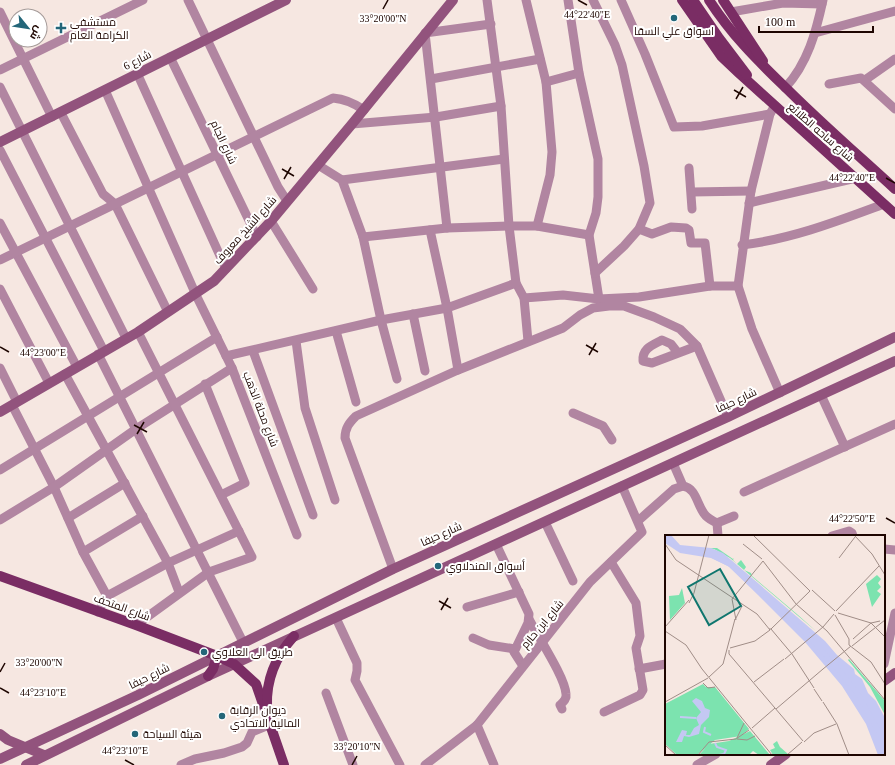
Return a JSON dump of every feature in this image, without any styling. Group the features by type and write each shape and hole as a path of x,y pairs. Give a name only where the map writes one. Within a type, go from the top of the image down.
{"main road":[{"name":"شارع 6","path":"0,142 23,132 206,38 286,0"},
{"name":"شارع الشيخ معروف","path":"0,412 101,352 138,332 196,295 214,281 271,221 364,110 453,0"},
{"path":"682,0 721,56 770,107"},
{"path":"693,0 770,107"},
{"path":"708,0 723,22 747,52 782,85"},
{"path":"723,0 782,85"},
{"name":"شارع ساحه الطلائع","path":"782,85 895,189"},
{"name":"شارع ساحه الطلائع","path":"770,107 856,178 895,214"},
{"name":"شارع حيفا","path":"4,760 25,747 216,656 393,568 728,417 895,337"},
{"path":"27,765 44,755 208,676 895,360"},
{"name":"شارع المتحف","path":"0,576 238,663 256,684 269,719"},
{"path":"284,765 269,719 267,697 269,680 274,664 283,649 294,636"},
{"path":"234,647 233,655 238,663"},
{"path":"208,676 213,669 216,656"},
{"path":"885,680 895,673"},
{"path":"0,735 44,755"},
{"path":"0,735 8,749 4,760"},
{"path":"771,765 785,755"}],"street":[{"path":"0,70 143,0"},
{"path":"188,0 278,187 287,201"},
{"path":"487,0 501,106 509,226 516,282 524,298 528,341"},
{"path":"526,0 546,82 552,163 537,226"},
{"path":"568,0 580,73 598,159 598,197 596,213 589,235 599,299"},
{"path":"593,0 615,44 622,65 644,166 650,203 639,229 624,246 595,273"},
{"path":"621,0 646,54 674,127 702,126 770,107 751,191 742,245 738,286 752,329 780,393"},
{"path":"731,12 783,3 822,2 815,33 805,60 797,75 782,85"},
{"path":"815,33 895,11"},
{"path":"0,12 23,60 104,194 115,204 168,312"},
{"path":"447,228 442,168 425,33 491,24"},
{"name":"شارع الجام","path":"170,57 257,237"},
{"path":"431,79 540,59"},
{"path":"865,80 894,63"},
{"path":"138,73 226,269"},
{"path":"546,82 580,73"},
{"path":"829,84 857,78 865,80 895,109"},
{"path":"0,87 126,338"},
{"name":"شارع محلة الذهب","path":"105,90 196,295 232,368 298,535"},
{"path":"0,260 333,98 343,98 364,110"},
{"path":"352,124 436,117 501,106"},
{"path":"0,150 101,352 119,396 243,642"},
{"path":"342,180 504,159"},
{"path":"318,165 342,180 363,237 381,320 397,379"},
{"path":"689,168 692,192 692,209"},
{"path":"749,203 856,178"},
{"path":"692,192 751,191"},
{"path":"742,245 765,242 826,226 884,204"},
{"path":"271,221 313,289"},
{"path":"0,223 77,367"},
{"path":"363,237 447,228 509,226 537,226 589,235"},
{"path":"639,229 652,234 671,227 686,228 688,230 691,242 705,243 710,286"},
{"path":"430,230 447,308 458,370"},
{"path":"226,356 296,341 381,320 447,308 516,282"},
{"path":"524,298 564,295 599,299 639,297 710,286 738,286"},
{"path":"0,289 49,383"},
{"path":"393,568 345,438 345,429 356,416 458,370 563,328 580,315 593,308 624,306 654,317 680,330 697,346 728,417"},
{"path":"413,314 425,371"},
{"path":"336,331 356,402"},
{"path":"136,625 179,592 209,572 252,557 138,332"},
{"path":"0,470 217,337"},
{"path":"296,341 305,408 335,500"},
{"path":"678,353 697,346"},
{"path":"253,350 313,515"},
{"path":"0,368 34,449 54,487 83,552 107,596"},
{"path":"0,520 54,487 136,429 232,368"},
{"path":"65,374 168,563 179,592"},
{"path":"205,384 245,483 221,495"},
{"path":"821,394 845,447"},
{"path":"573,413 603,426 612,440"},
{"path":"744,492 895,424"},
{"path":"673,463 683,486 692,491 706,516 717,523"},
{"path":"68,518 125,483"},
{"path":"622,486 638,521 674,489 683,486"},
{"path":"83,552 143,516"},
{"path":"717,523 734,516"},
{"name":"شارع ابن حازم","path":"428,764 477,724 541,642 568,612 590,582 642,532 638,521"},
{"path":"545,522 573,581"},
{"path":"717,523 718,535"},
{"path":"98,612 107,596 168,563 239,531"},
{"path":"835,535 849,531 853,535"},
{"path":"496,544 529,614 529,618 558,671 566,694 564,701 560,705 562,709"},
{"path":"885,549 895,550"},
{"path":"604,712 642,693 636,648 640,636 636,603 611,562"},
{"path":"467,607 519,592"},
{"path":"885,654 887,633 895,613"},
{"path":"336,618 357,663 355,680 400,765"},
{"path":"523,666 515,655 515,649 529,618"},
{"path":"473,638 489,645 515,649"},
{"path":"640,669 665,664"},
{"path":"326,693 353,765"},
{"path":"181,765 195,759 224,753 242,746 246,743 252,732 269,719"},
{"path":"477,724 494,765"},
{"path":"697,765 714,755"}],"place":[{"name":"اسواق علي السقا","path":"674,18"},
{"name":"مستشفى الكرامة العام","path":"61,28"},
{"name":"أسواق المندلاوي","path":"438,566"},
{"name":"طريق الى العلاوي","path":"204,652"},
{"name":"ديوان الرقابة المالية الاتحادي","path":"222,716"},
{"name":"هيئة السياحة","path":"135,734"}]}
